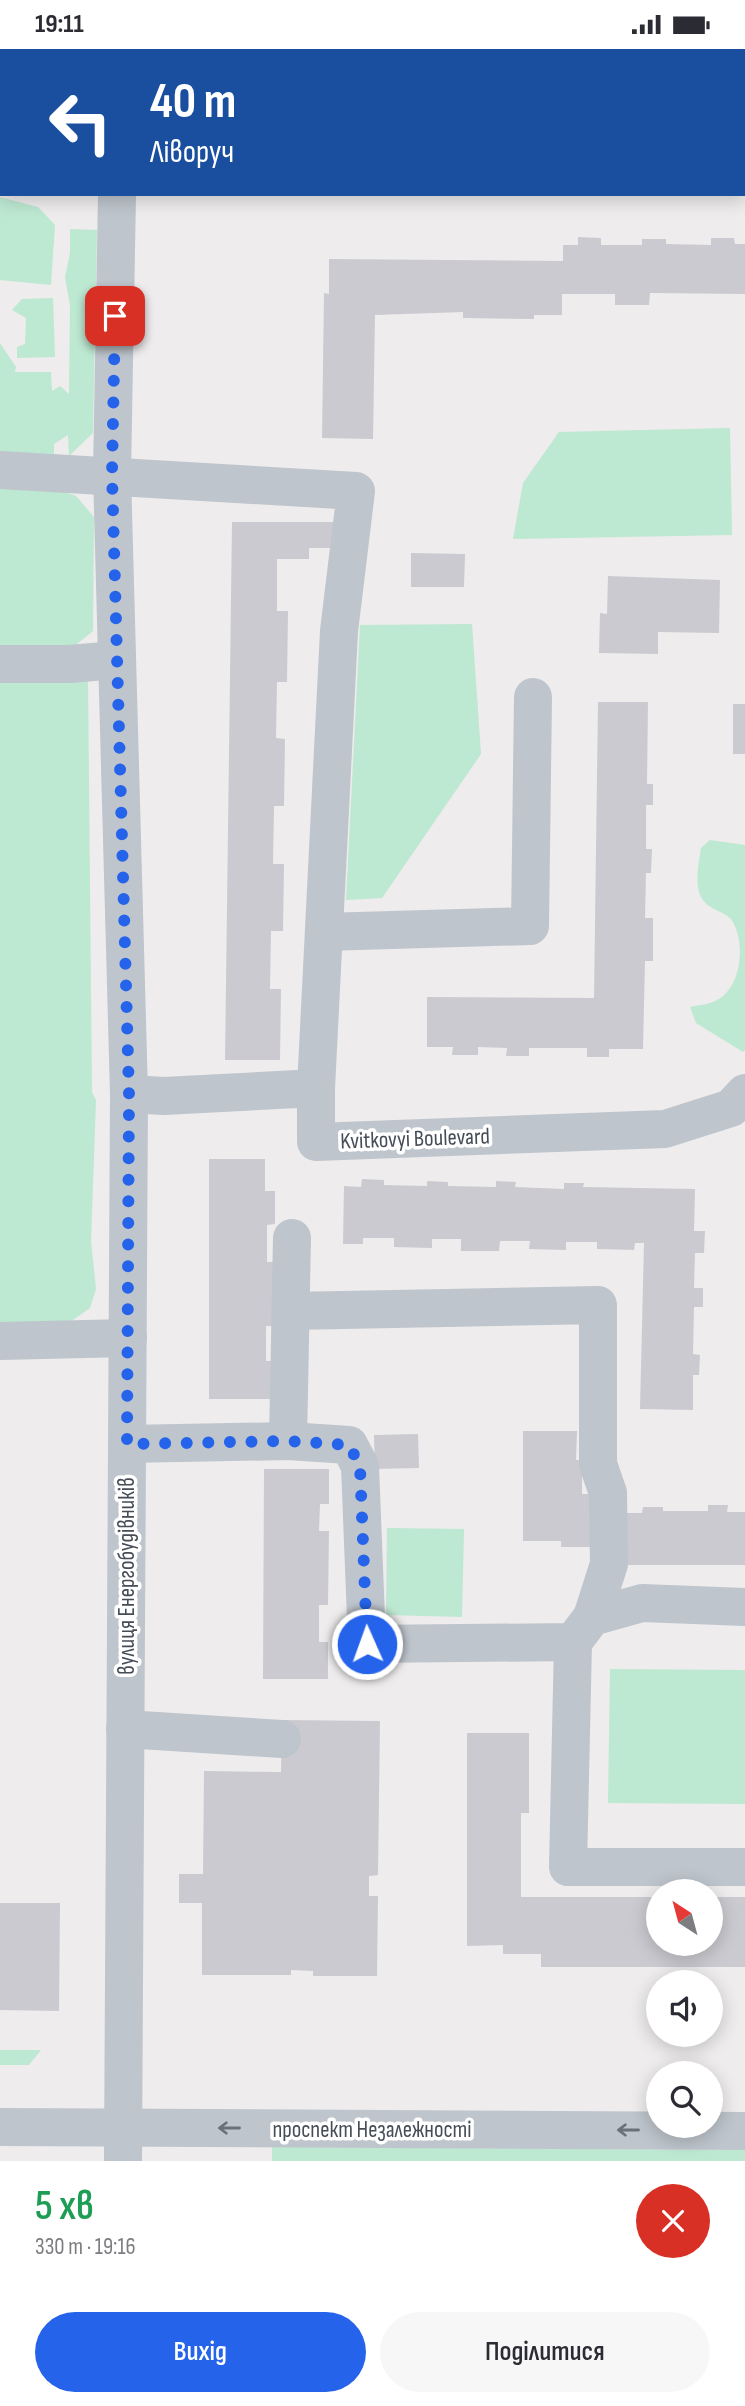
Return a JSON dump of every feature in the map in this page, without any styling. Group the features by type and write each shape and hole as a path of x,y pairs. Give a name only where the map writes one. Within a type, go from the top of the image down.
{"street":[{"name":"вулиця Енергобудівників","path":"117,196 112,474 129,1094 123,2144"},
{"path":"0,470 59,475 112,474 356,491 339,631 316,1088 164,1096 129,1094"},
{"path":"0,664 70,664 116,660"},
{"path":"324,932 530,926 533,697"},
{"name":"Kvitkovyi Boulevard","path":"316,1088 316,1142 665,1129 731,1108 745,1093"},
{"path":"288,1441 292,1238"},
{"path":"291,1311 598,1305 598,1464 607,1493 609,1564 582,1630 568,1867 745,1867"},
{"path":"0,1341 128,1338"},
{"path":"127,1444 288,1441 349,1445 360,1466 367,1644 582,1630 642,1602 745,1607"},
{"path":"125,1729 282,1739"},
{"name":"проспект Незалежності","path":"0,2127 123,2144 745,2131"}],"green space":[{"path":"0,197 38,207 55,225 51,285 0,280"},
{"path":"70,229 97,230 93,433 69,456 68,435 54,444 54,464 0,462 0,343 16,367 15,372 51,372 52,391 60,386 69,394 70,306 65,277 70,253"},
{"path":"53,298 55,357 17,358 17,347 25,344 26,318 12,310 22,299"},
{"path":"730,428 732,535 513,539 523,483 559,432"},
{"path":"50,487 76,496 94,517 93,631 72,648 0,649 0,488"},
{"path":"472,624 481,754 382,898 346,900 360,625"},
{"path":"0,671 88,679 92,1092 96,1100 91,1241 96,1289 90,1308 63,1327 0,1334"},
{"path":"710,840 745,845 743,1052 696,1023 690,1007 711,1003 722,997 734,980 740,959 738,937 731,919 707,905 699,891 701,848"},
{"path":"387,1528 464,1529 462,1617 386,1615"},
{"path":"610,1669 745,1670 745,1804 608,1803"},
{"path":"0,2050 41,2050 29,2065 0,2065"},
{"path":"272,2147 745,2150 745,2161 272,2161"}],"building":[{"path":"578,237 601,238 601,245 642,245 642,239 666,239 666,244 711,245 711,238 734,238 735,244 745,244 745,294 650,293 649,305 615,305 615,294 562,294 562,315 534,315 534,319 463,318 463,312 375,315 373,439 322,438 324,293 329,294 329,259 563,261 563,245 578,245"},
{"path":"232,522 333,522 333,548 309,548 309,559 277,559 277,611 288,611 287,682 277,682 276,738 285,739 284,806 274,806 273,864 284,864 283,931 271,931 270,989 281,989 280,1060 225,1060"},
{"path":"411,553 465,554 464,587 411,587"},
{"path":"608,576 720,580 719,633 658,632 658,654 599,653 600,613 607,614"},
{"path":"598,702 648,702 647,784 653,784 653,805 646,805 646,849 652,849 651,873 646,873 645,918 653,918 653,961 645,961 643,1049 609,1049 609,1057 587,1057 587,1048 529,1048 529,1056 506,1056 507,1048 478,1047 478,1055 452,1055 453,1047 427,1047 427,997 594,998"},
{"path":"733,704 745,704 745,754 733,754"},
{"path":"209,1159 265,1159 265,1191 275,1191 275,1224 267,1225 267,1262 275,1262 275,1326 266,1326 266,1361 275,1361 275,1399 209,1399"},
{"path":"362,1179 384,1180 384,1185 427,1186 427,1181 448,1182 448,1186 496,1187 496,1181 516,1182 515,1187 564,1189 564,1183 584,1183 583,1187 695,1189 694,1231 705,1231 704,1253 695,1253 694,1288 703,1288 703,1307 694,1307 693,1354 700,1355 699,1375 693,1375 693,1410 640,1409 644,1243 635,1243 634,1250 597,1249 597,1242 566,1242 566,1250 529,1249 530,1241 500,1241 499,1251 461,1251 461,1239 432,1239 432,1248 394,1247 394,1238 363,1238 363,1244 343,1244 344,1186 361,1187"},
{"path":"523,1431 577,1431 576,1460 582,1460 582,1494 599,1494 599,1547 561,1547 561,1541 523,1541"},
{"path":"418,1434 419,1468 375,1469 374,1435"},
{"path":"264,1469 329,1469 329,1504 320,1504 319,1531 329,1531 328,1605 319,1605 319,1642 328,1642 328,1679 263,1679"},
{"path":"708,1505 728,1505 727,1512 745,1512 745,1565 625,1565 625,1513 642,1513 643,1507 663,1507 663,1511 708,1511"},
{"path":"282,1720 380,1721 378,1875 369,1876 369,1896 378,1896 377,1976 313,1976 313,1971 291,1970 291,1975 202,1975 202,1903 179,1903 179,1874 203,1874 204,1771 281,1772"},
{"path":"467,1733 529,1733 529,1813 521,1813 521,1897 646,1897 646,1957 723,1957 723,1897 745,1897 745,1967 541,1967 541,1954 503,1954 503,1945 467,1946"},
{"path":"0,1903 60,1903 59,2011 0,2010"}],"route":[{"path":"115,316 112,474 129,1094 127,1444 288,1441 349,1445 360,1466 367,1644"}]}
